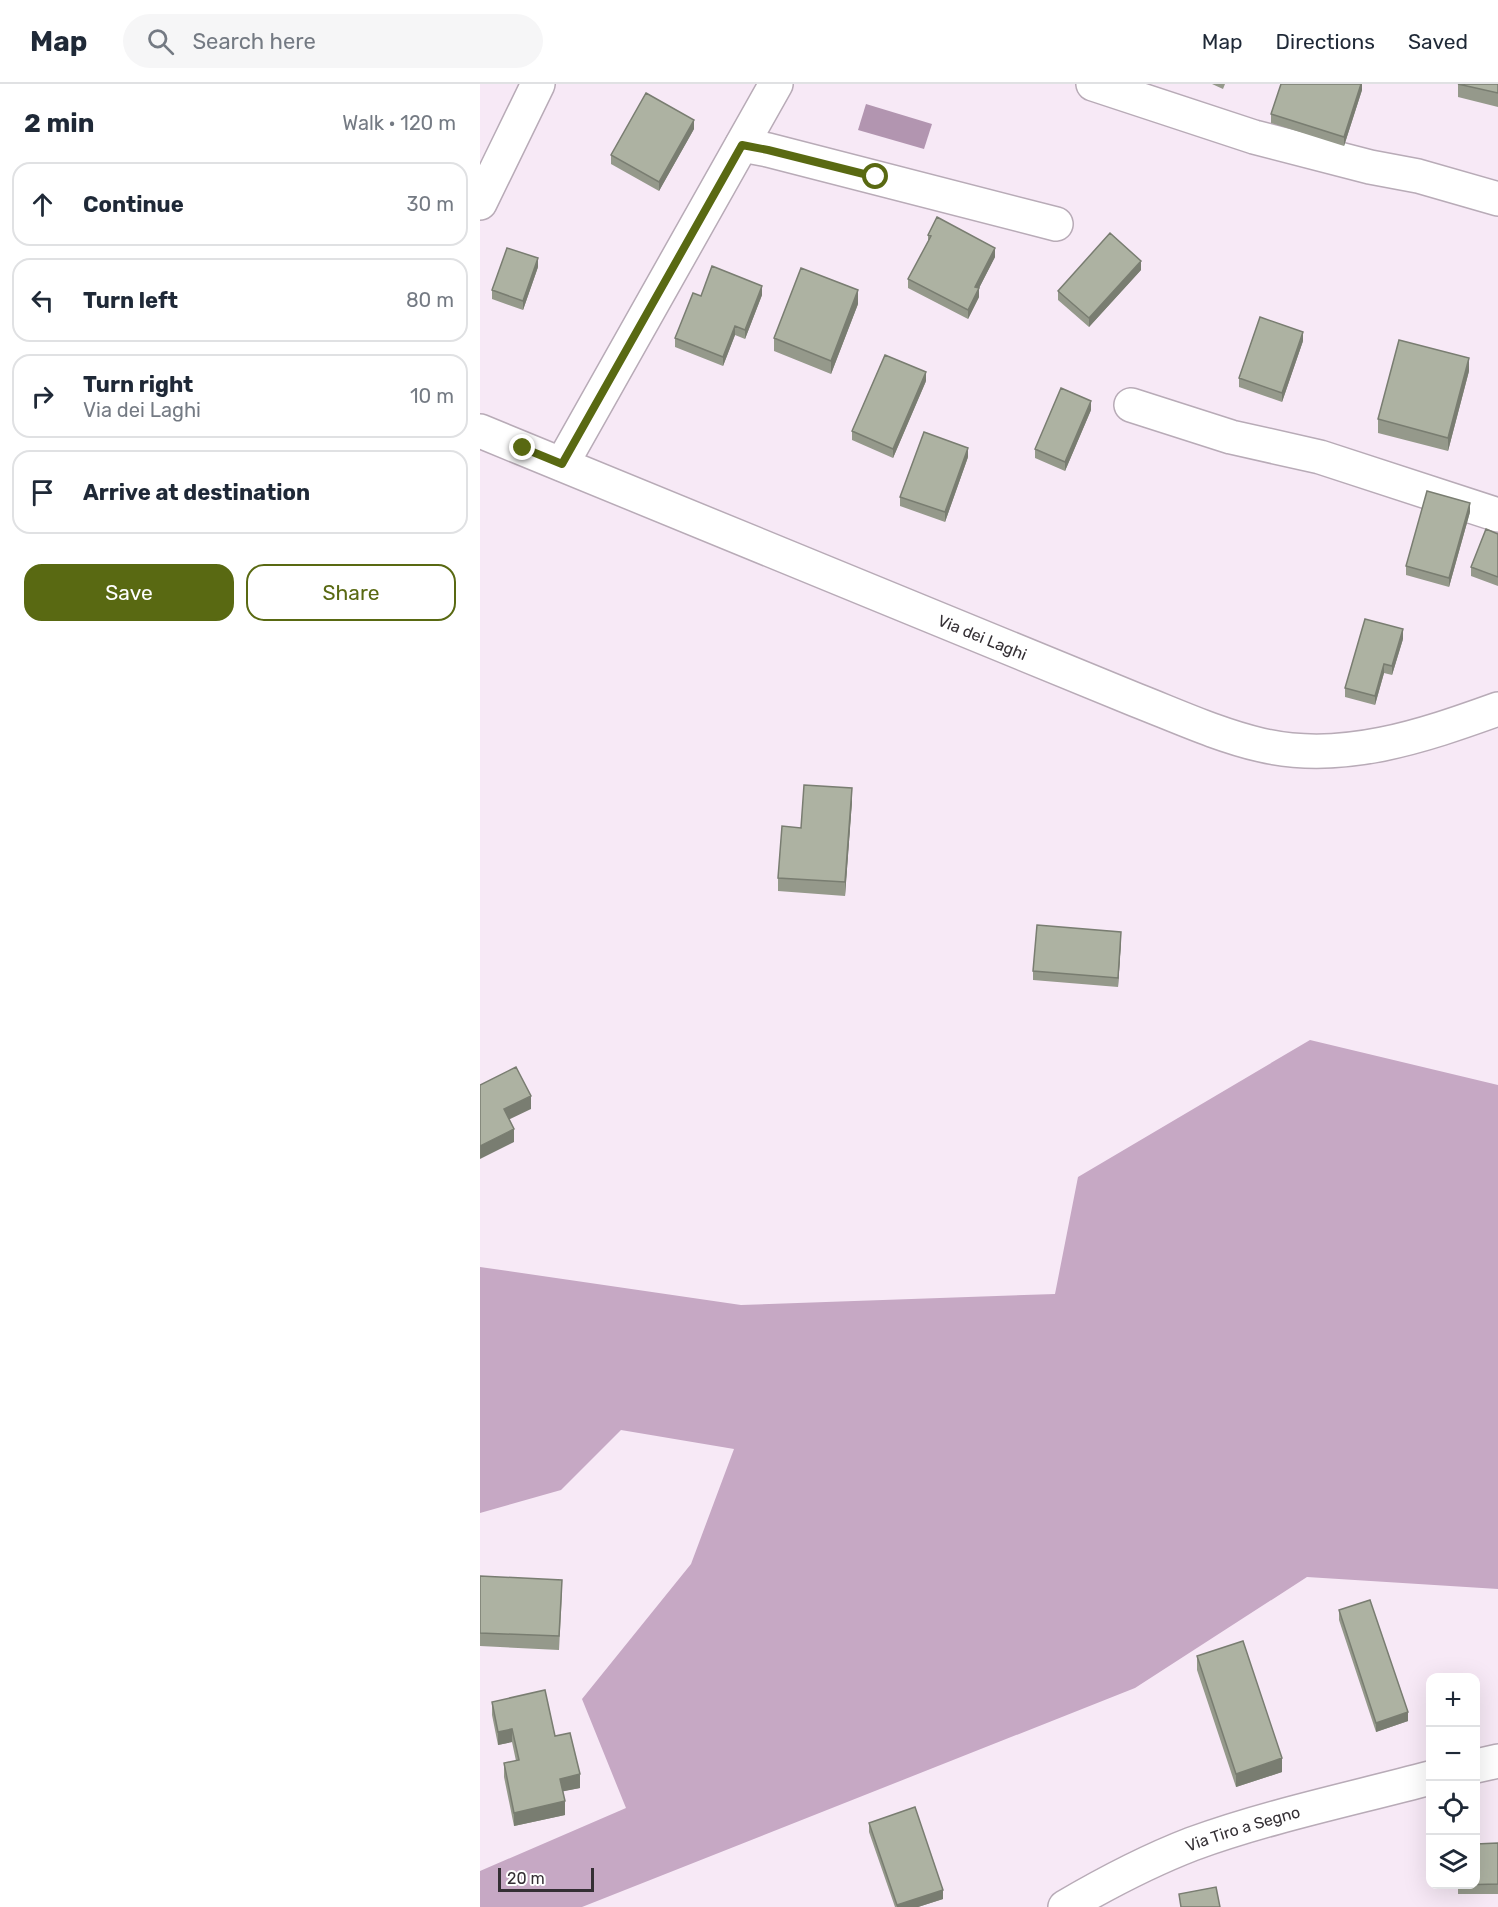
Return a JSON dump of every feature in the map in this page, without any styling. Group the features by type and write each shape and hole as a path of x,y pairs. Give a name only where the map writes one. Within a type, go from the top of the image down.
{"street":[{"path":"480,203 538,84"},
{"path":"562,464 776,84"},
{"path":"1093,84 1254,137 1370,167 1418,176 1498,199"},
{"path":"742,145 844,168 1056,224"},
{"path":"1131,405 1231,437 1320,457 1498,515"},
{"name":"Via dei Laghi","path":"480,431 1146,704 1260,745 1304,751 1349,750 1411,737 1498,709"},
{"path":"1480,1765 1498,1761"},
{"name":"Via Tiro a Segno","path":"1065,1907 1160,1857 1224,1833 1426,1779"}],"shaded area":[{"path":"866,104 932,124 924,149 858,130"},
{"path":"1310,1040 1498,1085 1498,1589 1307,1577 1135,1688 582,1907 480,1907 480,1871 626,1808 582,1699 691,1564 734,1449 621,1430 561,1490 480,1513 480,1267 741,1305 1055,1294 1078,1177"}],"building":[{"path":"1281,84 1361,84 1344,137 1271,114"},
{"path":"1458,84 1498,84 1498,93"},
{"path":"646,93 694,120 659,182 611,155"},
{"path":"937,217 995,248 975,287 979,288 968,310 908,279 931,236 928,235"},
{"path":"1110,233 1141,261 1089,318 1058,291"},
{"path":"507,248 538,258 523,301 492,290"},
{"path":"712,266 762,286 745,330 735,326 723,357 675,338 693,293 701,296"},
{"path":"801,268 858,290 831,361 774,338"},
{"path":"1260,317 1303,332 1282,393 1239,378"},
{"path":"1399,340 1469,358 1448,438 1378,419"},
{"path":"885,355 926,372 893,449 852,431"},
{"path":"1061,388 1091,401 1065,462 1035,449"},
{"path":"924,432 968,448 945,512 900,497"},
{"path":"1427,491 1470,503 1449,578 1406,566"},
{"path":"1486,529 1498,534 1498,577 1471,567"},
{"path":"1365,619 1403,629 1392,666 1384,664 1375,696 1345,688"},
{"path":"804,785 852,788 845,882 778,878 782,826 801,828"},
{"path":"1037,925 1121,932 1118,978 1033,971"},
{"path":"516,1067 531,1096 504,1109 514,1129 480,1146 480,1085"},
{"path":"480,1576 562,1580 559,1636 480,1633"},
{"path":"1370,1600 1408,1712 1376,1723 1339,1610"},
{"path":"1243,1641 1282,1758 1236,1774 1197,1656"},
{"path":"545,1690 555,1736 570,1733 580,1774 560,1779 565,1801 514,1813 504,1763 519,1760 512,1729 498,1732 492,1702"},
{"path":"915,1807 943,1890 897,1905 869,1823"},
{"path":"1498,1843 1498,1884 1480,1884 1480,1844"},
{"path":"1216,1887 1220,1907 1181,1907 1179,1894"}],"route":[{"path":"523,448 562,464 742,145 876,177"}]}
